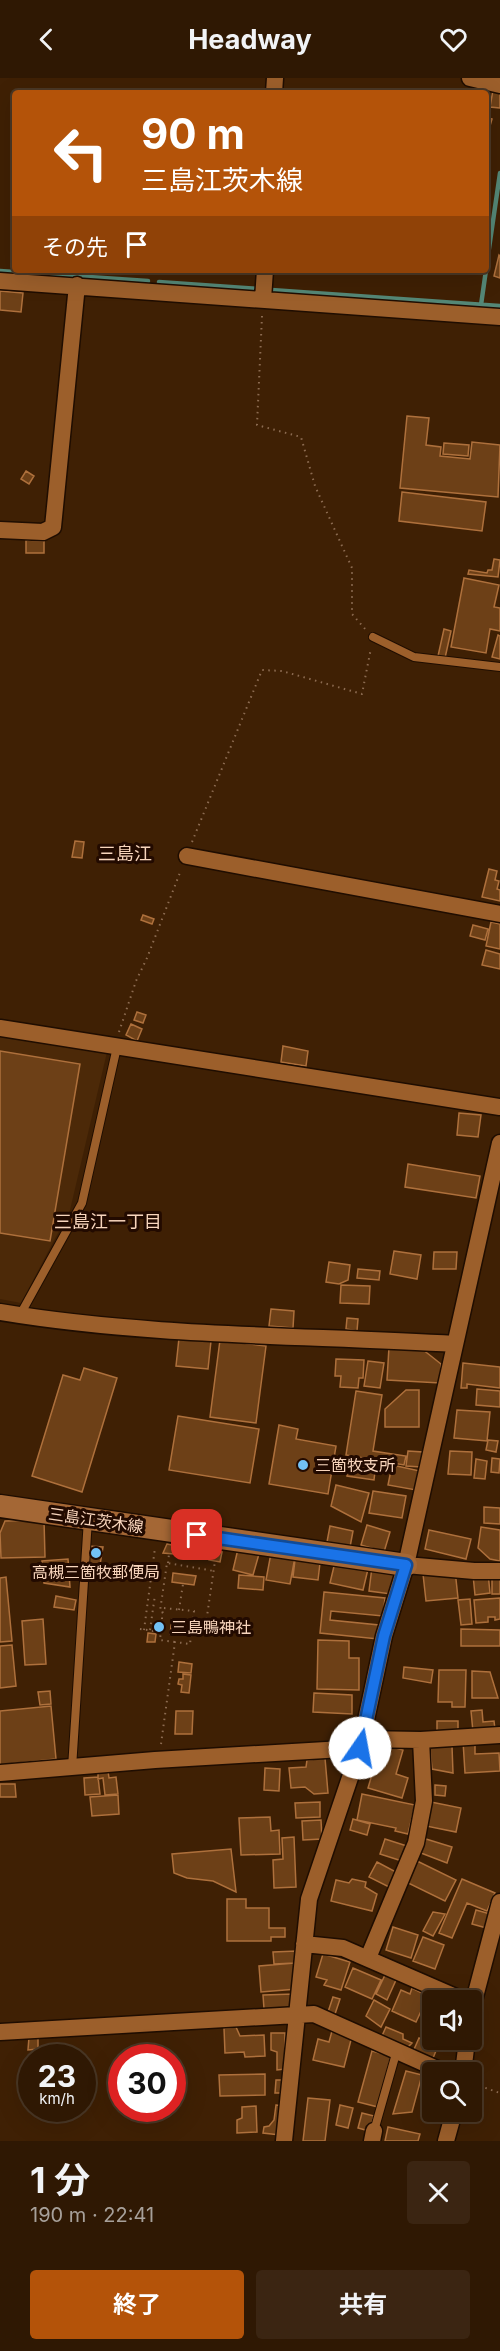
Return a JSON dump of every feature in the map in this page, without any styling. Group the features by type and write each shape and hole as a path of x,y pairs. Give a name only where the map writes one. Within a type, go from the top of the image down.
{"main road":[{"name":"三島江茨木線","path":"0,1506 406,1565"}],"street":[{"path":"470,78 500,85"},
{"path":"263,299 265,273"},
{"path":"0,281 500,317"},
{"path":"0,530 43,532 53,527 77,285"},
{"path":"187,856 500,914"},
{"path":"0,1028 500,1107"},
{"path":"284,2141 309,1899 361,1744 384,1636 406,1565 500,1143"},
{"path":"0,1312 157,1330 455,1344"},
{"path":"406,1565 500,1571"},
{"path":"0,1773 500,1735"},
{"path":"368,1958 416,1843 424,1801 421,1740"},
{"path":"474,1990 500,1902"},
{"path":"304,1944 344,1948 437,1990"},
{"path":"0,2032 297,2016 314,2013 423,2062"},
{"path":"446,2141 451,2122"}],"lane":[{"path":"373,637 414,657 500,667"},
{"path":"20,1316 82,1203 117,1047"},
{"path":"72,1768 88,1519"},
{"path":"373,2136 397,2050"}],"path":[{"path":"117,1047 119,1029 136,981 262,670 282,671 362,694 373,637 352,614 352,568 315,486 301,437 257,425 263,299"},
{"path":"144,1630 155,1547 151,1528"},
{"path":"163,1613 160,1611 169,1554"},
{"path":"192,1628 205,1630 215,1561"},
{"path":"168,1563 213,1571"},
{"path":"179,1610 183,1584"},
{"path":"150,1630 155,1595"},
{"path":"163,1608 179,1610 194,1611 190,1644 160,1640 163,1608"},
{"path":"140,1629 160,1632"},
{"path":"155,1760 160,1749 175,1642"},
{"path":"482,2087 500,2093"}],"shaded area":[{"path":"0,1037 107,1052 70,1210 21,1303 0,1299"}],"building":[{"path":"493,90 500,91 500,108 490,107"},
{"path":"500,256 500,278 494,276"},
{"path":"0,291 23,293 21,312 0,310"},
{"path":"407,416 429,418 426,445 441,447 440,456 470,459 472,442 500,445 498,497 400,488"},
{"path":"444,443 469,445 468,456 443,454"},
{"path":"26,471 34,476 29,484 21,479"},
{"path":"402,492 486,502 482,531 399,521"},
{"path":"26,540 44,541 44,553 26,553"},
{"path":"494,559 500,560 498,577 468,574 469,570 487,573 488,570 492,570"},
{"path":"464,578 499,585 494,607 500,608 500,631 490,629 486,653 451,647"},
{"path":"444,629 451,631 445,658 438,656"},
{"path":"498,635 500,636 500,659 492,657"},
{"path":"75,841 84,842 82,858 72,857"},
{"path":"489,869 497,871 495,880 499,881 497,889 500,890 500,901 482,897"},
{"path":"143,915 154,919 152,924 141,920"},
{"path":"491,922 500,924 500,949 486,946"},
{"path":"473,925 488,929 485,940 470,936"},
{"path":"486,950 500,954 500,969 482,965"},
{"path":"137,1012 146,1015 143,1023 134,1020"},
{"path":"131,1024 142,1029 137,1041 126,1035"},
{"path":"283,1046 308,1051 306,1066 281,1062"},
{"path":"0,1051 80,1064 50,1241 0,1233"},
{"path":"459,1113 481,1115 478,1137 457,1135"},
{"path":"408,1164 480,1176 476,1198 405,1187"},
{"path":"394,1251 421,1255 417,1279 390,1274"},
{"path":"434,1252 457,1252 456,1269 433,1269"},
{"path":"329,1262 350,1265 348,1280 339,1284 326,1282"},
{"path":"358,1269 380,1271 379,1280 357,1278"},
{"path":"341,1285 370,1286 369,1304 340,1303"},
{"path":"271,1309 294,1311 293,1328 269,1326"},
{"path":"347,1318 358,1319 357,1331 346,1329"},
{"path":"179,1338 211,1341 208,1369 176,1366"},
{"path":"220,1340 266,1346 256,1423 210,1417"},
{"path":"389,1347 422,1349 441,1364 440,1383 387,1380"},
{"path":"336,1359 364,1360 363,1378 359,1378 358,1388 340,1387 341,1376 335,1376"},
{"path":"368,1361 384,1363 380,1388 364,1386"},
{"path":"463,1363 500,1367 500,1388 467,1384 467,1388 461,1388"},
{"path":"84,1368 117,1378 82,1492 32,1476 63,1375 80,1380"},
{"path":"477,1389 500,1391 500,1407 476,1405"},
{"path":"406,1390 419,1390 419,1427 385,1427 385,1409"},
{"path":"356,1391 382,1395 373,1451 406,1456 404,1465 346,1455"},
{"path":"457,1410 490,1412 487,1441 454,1438"},
{"path":"178,1416 259,1429 250,1483 169,1470"},
{"name":"三箇牧支所","path":"279,1425 298,1429 296,1439 336,1446 328,1494 269,1484"},
{"path":"488,1440 498,1441 496,1452 486,1450"},
{"path":"408,1451 423,1452 421,1467 406,1466"},
{"path":"450,1451 472,1452 471,1475 448,1474"},
{"path":"492,1458 500,1459 499,1473 491,1472"},
{"path":"349,1459 376,1463 374,1480 347,1476"},
{"path":"476,1459 487,1461 485,1479 474,1478"},
{"path":"392,1465 420,1471 416,1490 388,1485"},
{"path":"336,1485 369,1493 361,1522 331,1506"},
{"path":"373,1491 406,1496 402,1518 369,1513"},
{"path":"484,1507 500,1508 500,1524 484,1523"},
{"path":"44,1520 45,1557 1,1558 0,1533 5,1521"},
{"path":"367,1525 390,1532 384,1552 361,1545"},
{"path":"330,1526 353,1531 350,1547 327,1542"},
{"path":"481,1527 500,1530 500,1561 490,1559 478,1548"},
{"path":"429,1530 471,1539 466,1559 425,1549"},
{"path":"167,1544 172,1545 172,1549 175,1549 174,1554 163,1553"},
{"path":"88,1546 103,1547 100,1565 86,1563"},
{"path":"238,1549 259,1554 253,1575 233,1570"},
{"path":"211,1551 222,1552 220,1562 209,1560"},
{"path":"271,1553 295,1557 290,1584 266,1580"},
{"path":"68,1559 70,1587 44,1583 42,1561"},
{"path":"295,1560 320,1563 318,1580 293,1577"},
{"path":"335,1562 368,1569 363,1590 330,1583"},
{"path":"372,1567 395,1570 391,1594 369,1591"},
{"path":"455,1570 458,1598 426,1601 423,1574"},
{"path":"492,1572 500,1572 500,1594 492,1594"},
{"path":"173,1573 196,1576 194,1585 172,1582"},
{"path":"488,1573 490,1593 475,1595 473,1575"},
{"path":"239,1575 264,1577 263,1590 238,1588"},
{"path":"6,1577 12,1641 0,1642 0,1578"},
{"path":"324,1592 385,1598 383,1616 331,1611 330,1620 379,1625 378,1639 320,1633"},
{"path":"56,1596 76,1600 74,1610 54,1607"},
{"path":"500,1598 500,1619 495,1620 495,1617 488,1617 488,1622 476,1623 474,1600"},
{"path":"470,1599 472,1624 461,1625 458,1600"},
{"path":"43,1619 46,1664 25,1665 22,1621"},
{"path":"172,1619 185,1621 184,1635 170,1634"},
{"path":"461,1629 500,1630 500,1646 461,1646"},
{"path":"148,1633 156,1634 155,1642 147,1642"},
{"path":"318,1640 349,1641 349,1658 359,1658 359,1690 317,1689"},
{"path":"12,1645 16,1686 0,1688 0,1646"},
{"path":"179,1662 192,1664 191,1673 178,1672"},
{"path":"404,1667 433,1670 431,1683 403,1678"},
{"path":"439,1670 466,1670 465,1707 452,1707 452,1702 438,1702"},
{"path":"472,1671 490,1672 498,1698 472,1698"},
{"path":"183,1674 191,1675 189,1693 181,1692 182,1685 178,1684 179,1679 183,1679"},
{"path":"50,1691 51,1704 40,1705 38,1692"},
{"path":"314,1693 352,1695 352,1714 313,1712"},
{"path":"51,1706 56,1759 0,1765 0,1711"},
{"path":"482,1710 483,1722 494,1721 495,1729 473,1732 471,1711"},
{"path":"176,1711 193,1711 192,1734 175,1734"},
{"path":"437,1721 458,1721 458,1733 437,1734"},
{"path":"475,1740 475,1754 499,1753 500,1771 465,1773 463,1741"},
{"path":"381,1744 403,1750 396,1774 408,1778 402,1798 368,1788"},
{"path":"452,1746 453,1773 432,1769 430,1747"},
{"path":"325,1758 328,1793 314,1794 305,1787 291,1788 289,1768 306,1767 307,1760"},
{"path":"265,1768 280,1769 279,1791 264,1790"},
{"path":"108,1771 109,1778 116,1777 118,1794 105,1795 103,1778 98,1779 98,1772"},
{"path":"98,1777 100,1794 85,1795 84,1778"},
{"path":"0,1784 15,1784 16,1797 0,1797"},
{"path":"435,1785 446,1786 445,1796 435,1795"},
{"path":"362,1794 415,1805 408,1834 395,1831 396,1828 357,1820"},
{"path":"118,1795 119,1814 92,1816 90,1797"},
{"path":"320,1802 320,1817 296,1818 295,1803"},
{"path":"431,1802 461,1808 456,1832 426,1826"},
{"path":"270,1817 271,1831 279,1830 280,1854 241,1855 239,1818"},
{"path":"353,1819 370,1824 367,1835 350,1830"},
{"path":"321,1820 322,1839 303,1840 302,1821"},
{"path":"294,1837 296,1887 274,1888 273,1860 283,1859 282,1838"},
{"path":"385,1839 410,1847 405,1862 380,1854"},
{"path":"426,1839 452,1847 447,1863 421,1853"},
{"path":"231,1849 236,1892 213,1881 187,1878 174,1873 172,1854"},
{"path":"415,1860 456,1880 445,1901 404,1881"},
{"path":"377,1862 396,1872 389,1887 369,1877"},
{"path":"352,1879 366,1882 365,1887 377,1894 372,1911 331,1901 336,1880 349,1883"},
{"path":"462,1879 495,1893 487,1911 467,1903 452,1938 439,1933"},
{"path":"227,1899 246,1899 246,1908 269,1908 269,1928 285,1928 285,1937 271,1937 271,1941 227,1941"},
{"path":"476,1910 494,1915 490,1929 472,1924"},
{"path":"433,1912 445,1914 433,1936 423,1931"},
{"path":"393,1927 418,1935 411,1958 386,1950"},
{"path":"423,1937 444,1945 435,1969 413,1961"},
{"path":"297,1951 295,1963 274,1964 273,1952"},
{"path":"323,1954 350,1962 341,1990 324,1985 327,1980 316,1977"},
{"path":"295,1963 297,1989 261,1992 259,1966"},
{"path":"353,1968 381,1980 372,1999 345,1987"},
{"path":"385,1975 396,1980 387,2000 376,1994"},
{"path":"412,1988 422,1993 422,2009 416,2022 392,2011 401,1990 410,1994"},
{"path":"294,1994 294,2007 264,2009 263,1995"},
{"path":"333,1997 340,1999 334,2017 327,2015"},
{"path":"374,2000 390,2009 381,2027 366,2016"},
{"path":"236,2027 240,2036 264,2035 265,2056 245,2057 244,2052 225,2053 224,2028"},
{"path":"386,2027 403,2034 403,2039 412,2043 407,2048 381,2038"},
{"path":"332,2031 352,2036 344,2067 313,2060 318,2039 329,2042"},
{"path":"271,2033 285,2033 285,2069 277,2070 277,2052 271,2050"},
{"path":"29,2037 38,2038 38,2044 28,2044"},
{"path":"419,2038 422,2039 422,2050 436,2050 431,2062 412,2054"},
{"path":"372,2051 391,2056 378,2107 358,2102"},
{"path":"406,2071 422,2075 412,2112 393,2114"},
{"path":"265,2074 265,2095 220,2096 219,2075"},
{"path":"276,2080 282,2080 281,2093 275,2093"},
{"path":"308,2098 330,2100 325,2141 303,2141"},
{"path":"276,2105 283,2106 280,2135 263,2133 264,2127 269,2126 274,2120"},
{"path":"340,2105 353,2108 348,2128 336,2125"},
{"path":"256,2106 257,2132 237,2133 237,2120 242,2118 242,2107"},
{"path":"362,2113 374,2116 369,2131 358,2128"},
{"path":"388,2127 420,2134 418,2141 385,2141"}],"waterway":[{"path":"489,248 500,173"},
{"path":"0,271 12,272"},
{"path":"30,273 148,281"},
{"path":"481,305 486,273"},
{"path":"159,282 500,306"}],"place":[{"name":"三箇牧支所","path":"303,1465"},
{"name":"高槻三箇牧郵便局","path":"96,1553"},
{"name":"三島鴨神社","path":"159,1627"}],"district":[{"name":"三島江","path":"125,853"},
{"name":"三島江一丁目","path":"108,1221"}],"route":[{"path":"197,1535 406,1565 384,1636 360,1748"}]}
